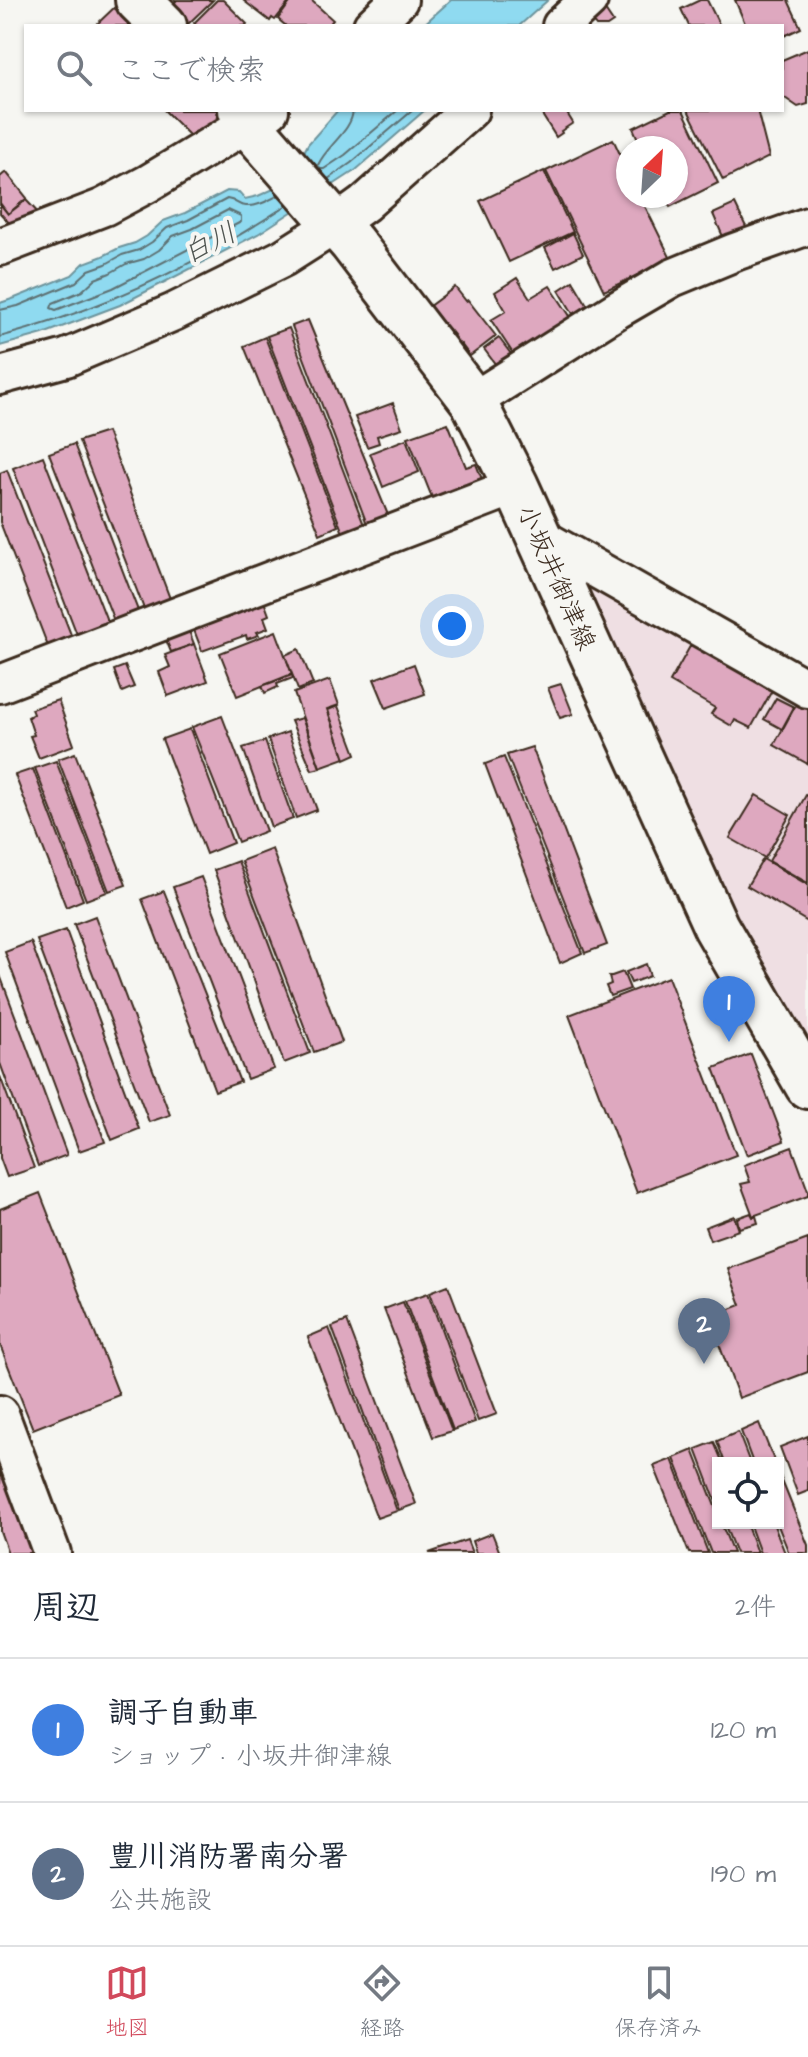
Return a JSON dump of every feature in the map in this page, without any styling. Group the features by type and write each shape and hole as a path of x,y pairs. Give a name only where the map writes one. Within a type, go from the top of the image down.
{"main road":[{"path":"138,0 162,24"},
{"name":"小坂井御津線","path":"255,119 330,220 352,243 473,401 516,486 716,927 808,1086"}],"street":[{"path":"374,24 399,0"},
{"path":"563,24 589,0"},
{"path":"0,376 66,358 174,312 283,258 330,220 364,204 468,112"},
{"path":"0,247 104,207 255,119"},
{"path":"473,401 672,278 808,226"},
{"path":"0,684 516,486"},
{"path":"538,536 808,689"},
{"path":"0,1414 52,1553"}],"shaded area":[{"path":"562,558 808,697 808,1044 735,916"}],"water":[{"path":"451,0 548,0 521,24 424,24"},
{"name":"白川","path":"336,112 423,112 356,170 258,234 120,305 43,334 0,346 0,303 72,275 84,263 135,243 163,221 227,191 239,192 245,199 276,188 299,162 308,144"}],"building":[{"path":"213,0 188,24 170,8 176,1"},
{"path":"217,0 223,0 247,24 195,24"},
{"path":"245,0 290,1 275,20 272,18 270,21"},
{"path":"292,0 311,0 333,20 330,24 284,24 278,19"},
{"path":"707,0 719,24 688,24 681,9"},
{"path":"735,0 788,0 801,28 784,36 784,24 745,24"},
{"path":"118,4 134,22 132,24 97,24"},
{"path":"603,7 613,22 594,24 589,17"},
{"path":"808,49 808,104 798,107 784,97 784,59"},
{"path":"166,112 218,112 222,116 196,142"},
{"path":"540,112 566,112 573,123 556,137"},
{"path":"666,112 684,112 718,183 688,198 688,136 637,136 633,128"},
{"path":"689,112 758,112 769,157 723,180"},
{"path":"613,139 616,145 616,208 646,208 671,259 604,291 546,171"},
{"path":"544,171 573,232 509,262 480,201"},
{"path":"6,172 27,198 8,214 0,203 0,177"},
{"path":"26,200 42,217 26,224 22,219 12,226 0,213 0,204 8,214"},
{"path":"735,204 747,229 724,239 713,214"},
{"path":"573,233 583,254 555,268 545,248"},
{"path":"517,278 530,298 550,286 572,319 514,355 491,320 506,311 495,292"},
{"path":"573,281 589,308 575,317 559,290"},
{"path":"455,287 496,336 470,356 461,344 458,346 451,338 454,335 446,325 443,327 428,307"},
{"path":"308,320 388,515 367,524 292,326"},
{"path":"289,328 364,525 343,533 267,336"},
{"path":"265,337 338,526 320,534 244,346"},
{"path":"499,338 514,358 499,369 484,349"},
{"path":"393,403 402,428 377,436 379,443 367,447 355,417"},
{"path":"448,423 466,467 476,464 485,487 435,505 408,437"},
{"path":"107,432 172,604 146,614 79,441"},
{"path":"406,439 419,472 383,487 370,453"},
{"path":"74,444 140,616 116,626 49,453"},
{"path":"43,456 109,626 78,637 13,468"},
{"path":"7,470 73,640 49,649 0,522 0,473"},
{"path":"262,596 269,615 264,617 268,628 257,632 259,635 247,639 246,635 202,651 191,622"},
{"path":"187,626 194,644 171,652 164,635"},
{"path":"276,631 292,674 237,696 220,653"},
{"path":"693,641 774,687 751,728 735,720 732,726 711,714 715,708 670,682"},
{"path":"194,644 208,681 168,696 159,672 170,667 165,655"},
{"path":"299,649 313,684 298,690 285,655"},
{"path":"414,664 425,694 386,708 374,679"},
{"path":"125,666 134,687 122,692 114,670"},
{"path":"292,675 293,678 265,693 262,686"},
{"path":"330,680 339,705 327,709 345,758 320,767 294,693"},
{"path":"561,684 573,714 560,718 548,688"},
{"path":"776,698 794,707 782,729 764,719"},
{"path":"799,699 808,704 808,764 774,745"},
{"path":"58,700 74,745 39,758 30,736 34,735 28,717 33,714 31,709"},
{"path":"338,706 356,754 345,759 328,710"},
{"path":"222,716 266,831 238,842 192,727"},
{"path":"302,718 320,768 312,770 291,721"},
{"path":"190,729 233,843 206,854 162,739"},
{"path":"288,732 317,810 296,818 268,739"},
{"path":"265,741 293,819 271,827 243,748"},
{"path":"532,747 607,945 585,953 507,755"},
{"path":"75,753 126,885 109,891 58,759"},
{"path":"504,757 582,953 560,963 485,764"},
{"path":"56,761 107,892 86,900 35,768"},
{"path":"33,769 83,900 66,907 15,775"},
{"path":"756,795 790,815 765,858 730,838"},
{"path":"808,796 808,883 769,861"},
{"path":"272,849 342,1042 314,1052 241,861"},
{"path":"763,859 808,885 808,922 747,886"},
{"path":"238,861 310,1053 284,1063 214,870"},
{"path":"201,877 274,1069 247,1079 173,887"},
{"path":"164,891 240,1082 215,1091 142,899"},
{"path":"95,916 170,1115 149,1122 74,924"},
{"path":"66,930 139,1129 112,1140 37,940"},
{"path":"31,942 105,1142 79,1151 5,952"},
{"path":"646,964 650,976 631,983 626,972"},
{"path":"623,972 630,989 610,996 606,986 611,984 609,977"},
{"path":"0,975 67,1155 38,1166 0,1063"},
{"path":"668,977 736,1155 637,1193 569,1015"},
{"path":"751,1054 784,1141 747,1155 714,1068"},
{"path":"0,1076 34,1168 7,1177 0,1158"},
{"path":"792,1147 808,1196 753,1216 741,1184 750,1182 744,1165"},
{"path":"40,1193 119,1395 33,1429 0,1345 0,1209"},
{"path":"751,1213 758,1223 739,1228 737,1218"},
{"path":"734,1216 739,1230 710,1240 705,1227"},
{"path":"808,1239 808,1372 739,1398 709,1317 741,1305 728,1269"},
{"path":"448,1285 497,1414 478,1421 430,1292"},
{"path":"428,1293 475,1422 453,1430 405,1301"},
{"path":"403,1302 452,1431 433,1437 384,1309"},
{"path":"347,1321 416,1504 399,1510 332,1327"},
{"path":"329,1328 397,1511 377,1518 308,1337"},
{"path":"759,1423 773,1457 751,1457 741,1431"},
{"path":"738,1432 748,1457 723,1457 717,1441"},
{"path":"808,1436 808,1491 798,1495 780,1447"},
{"path":"714,1442 720,1457 712,1457 712,1491 696,1449"},
{"path":"693,1450 712,1499 712,1529 723,1529 733,1553 711,1553 674,1458"},
{"path":"672,1459 708,1553 689,1553 654,1466"},
{"path":"6,1464 40,1553 8,1553 0,1531 0,1466"},
{"path":"784,1486 808,1545 808,1553 789,1553 779,1529 784,1529"},
{"path":"726,1529 748,1529 757,1553 736,1553"},
{"path":"751,1529 775,1529 785,1553 760,1553"},
{"path":"492,1533 500,1553 476,1553 472,1541"},
{"path":"467,1540 472,1553 429,1553"}],"place":[{"name":"調子自動車","path":"729,1042"},
{"name":"豊川消防署南分署","path":"704,1364"}]}
